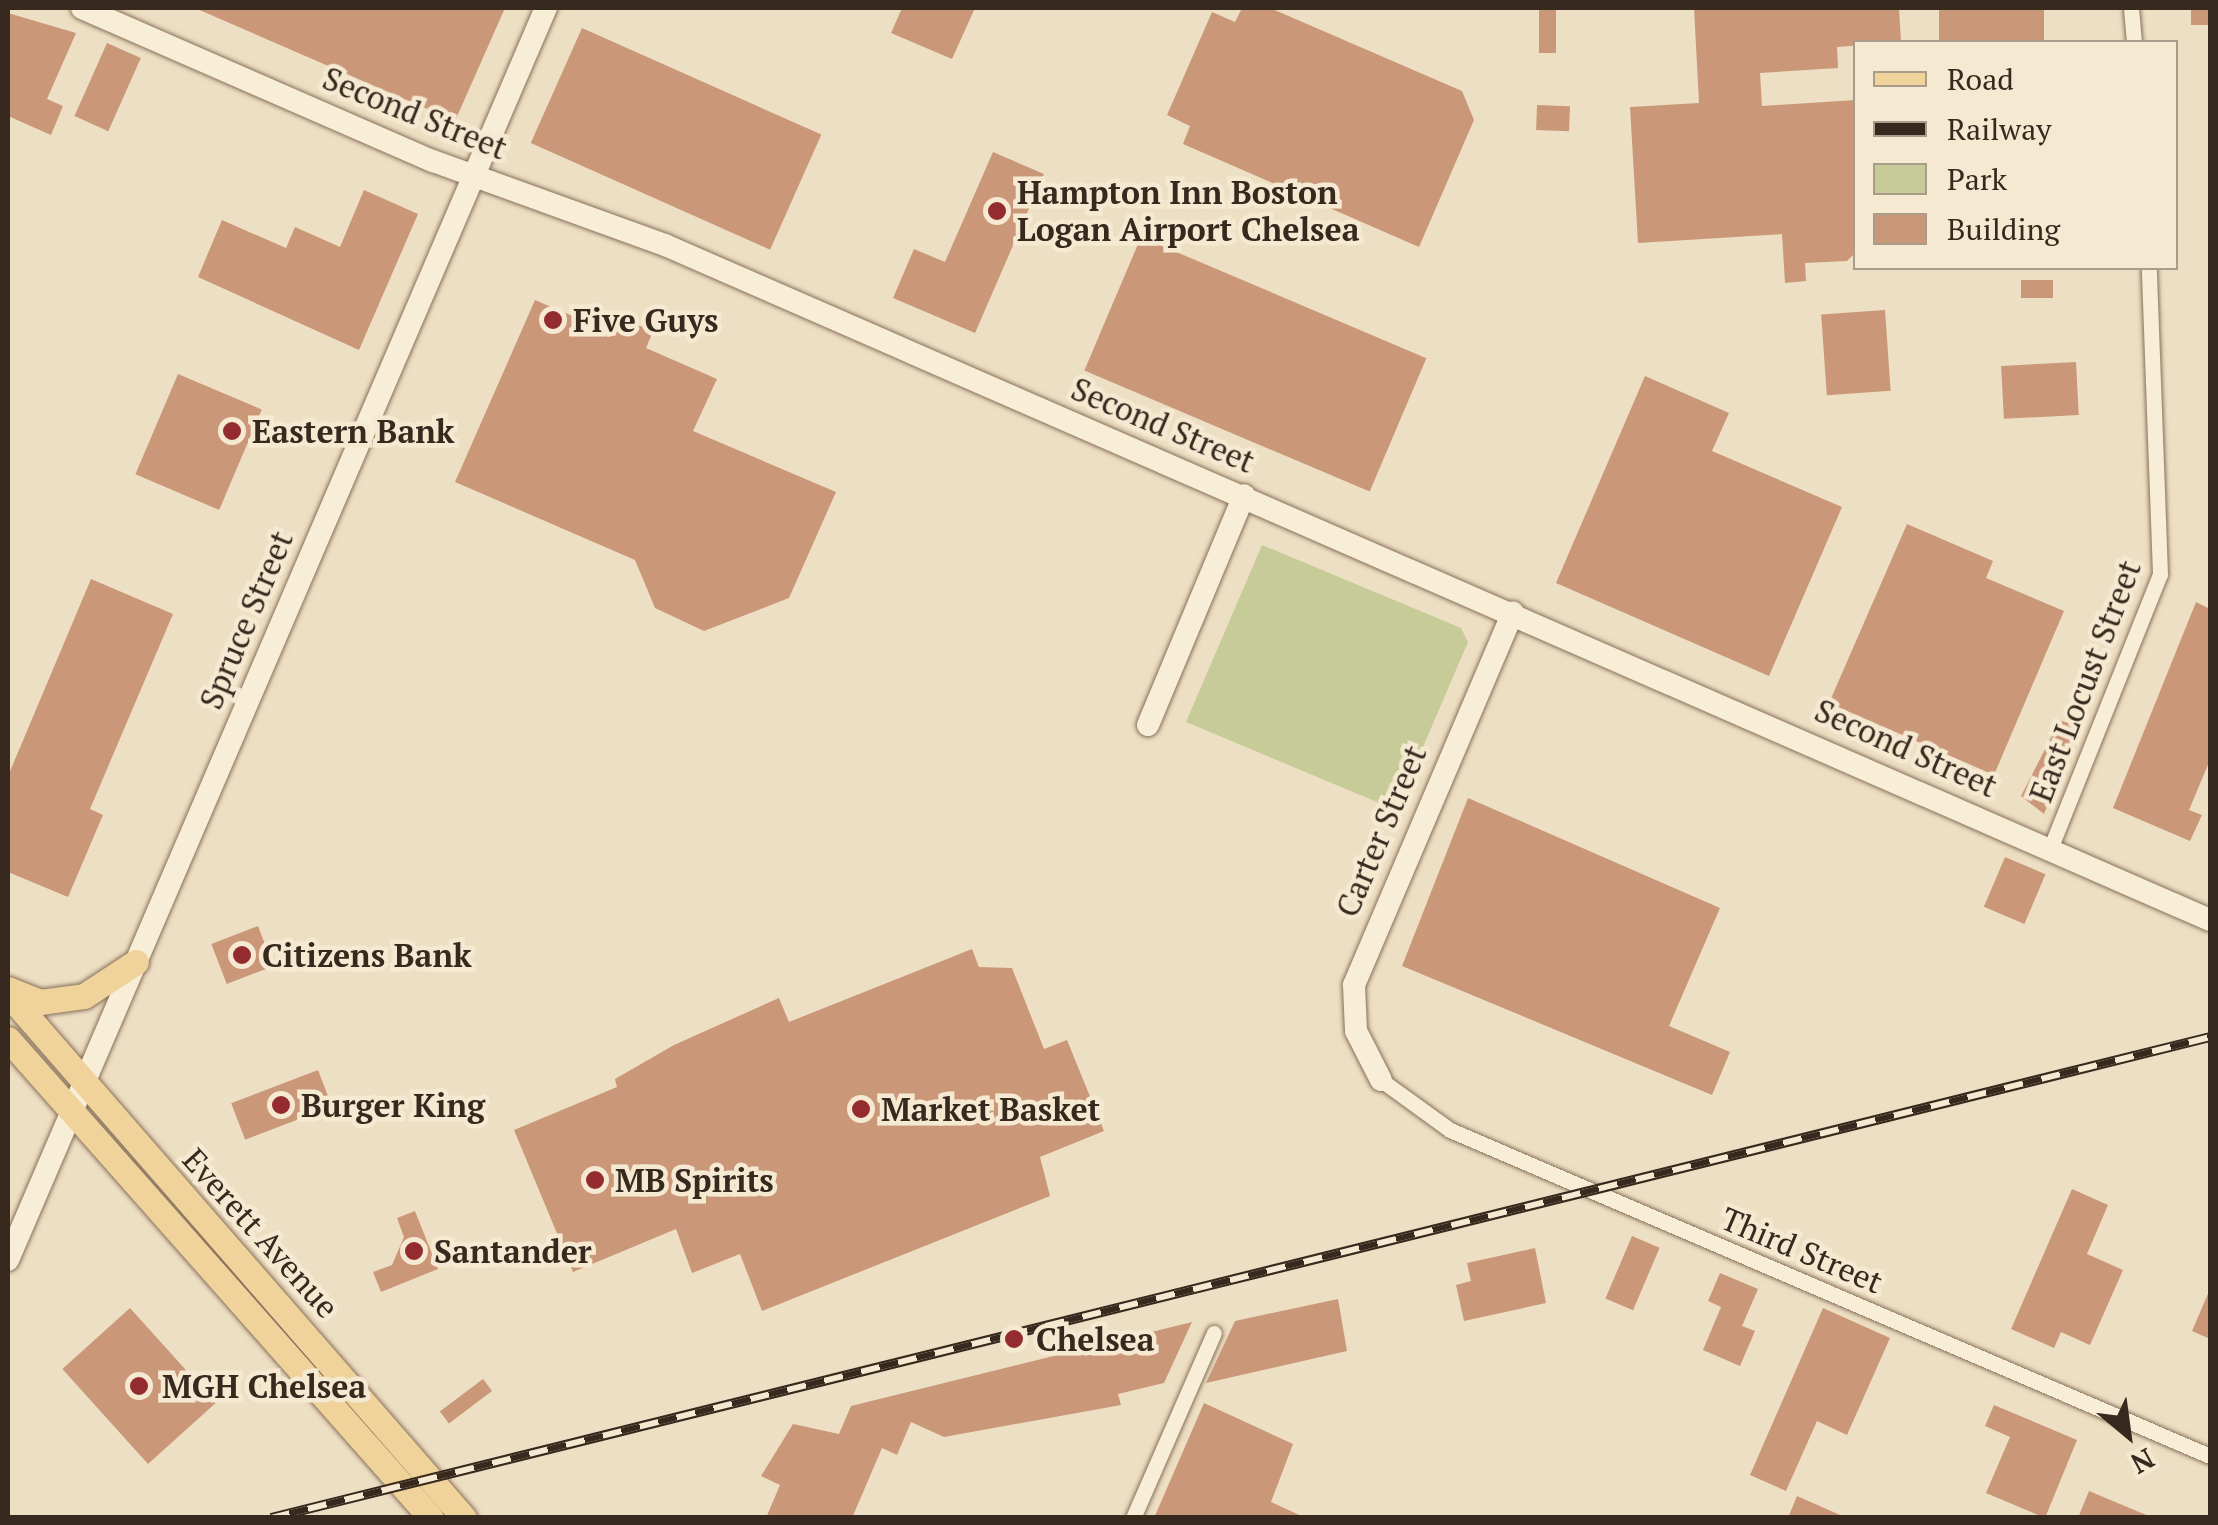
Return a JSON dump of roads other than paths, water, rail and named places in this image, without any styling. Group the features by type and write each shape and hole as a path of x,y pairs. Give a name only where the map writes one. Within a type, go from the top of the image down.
{"main road":[{"name":"Second Street","path":"82,8 1244,495 2210,920"},
{"name":"Spruce Street","path":"8,1260 480,176 546,8"},
{"path":"1148,725 1244,495"},
{"name":"Carter Street","path":"1381,1080 1356,1031 1354,985 1514,613"},
{"path":"8,991 40,1002 84,996 136,962"},
{"name":"Everett Avenue","path":"8,991 464,1518"},
{"name":"Everett Avenue","path":"8,1039 70,1114 431,1518"}],"street":[{"path":"2131,8 2134,40"},
{"name":"East Locust Street","path":"2050,849 2158,582 2160,470 2148,270"},
{"name":"Third Street","path":"1381,1080 1450,1130 2210,1456"},
{"path":"1133,1518 1214,1333"}],"railway":[{"path":"271,1518 2210,1037"}],"place":[{"name":"Hampton Inn Boston Logan Airport Chelsea","path":"997,211"},
{"name":"Five Guys","path":"553,320"},
{"name":"Eastern Bank","path":"232,431"},
{"name":"Citizens Bank","path":"242,955"},
{"name":"Burger King","path":"281,1105"},
{"name":"Market Basket","path":"861,1109"},
{"name":"MB Spirits","path":"595,1180"},
{"name":"Santander","path":"414,1251"},
{"name":"Chelsea","path":"1014,1339"},
{"name":"MGH Chelsea","path":"139,1386"}]}
